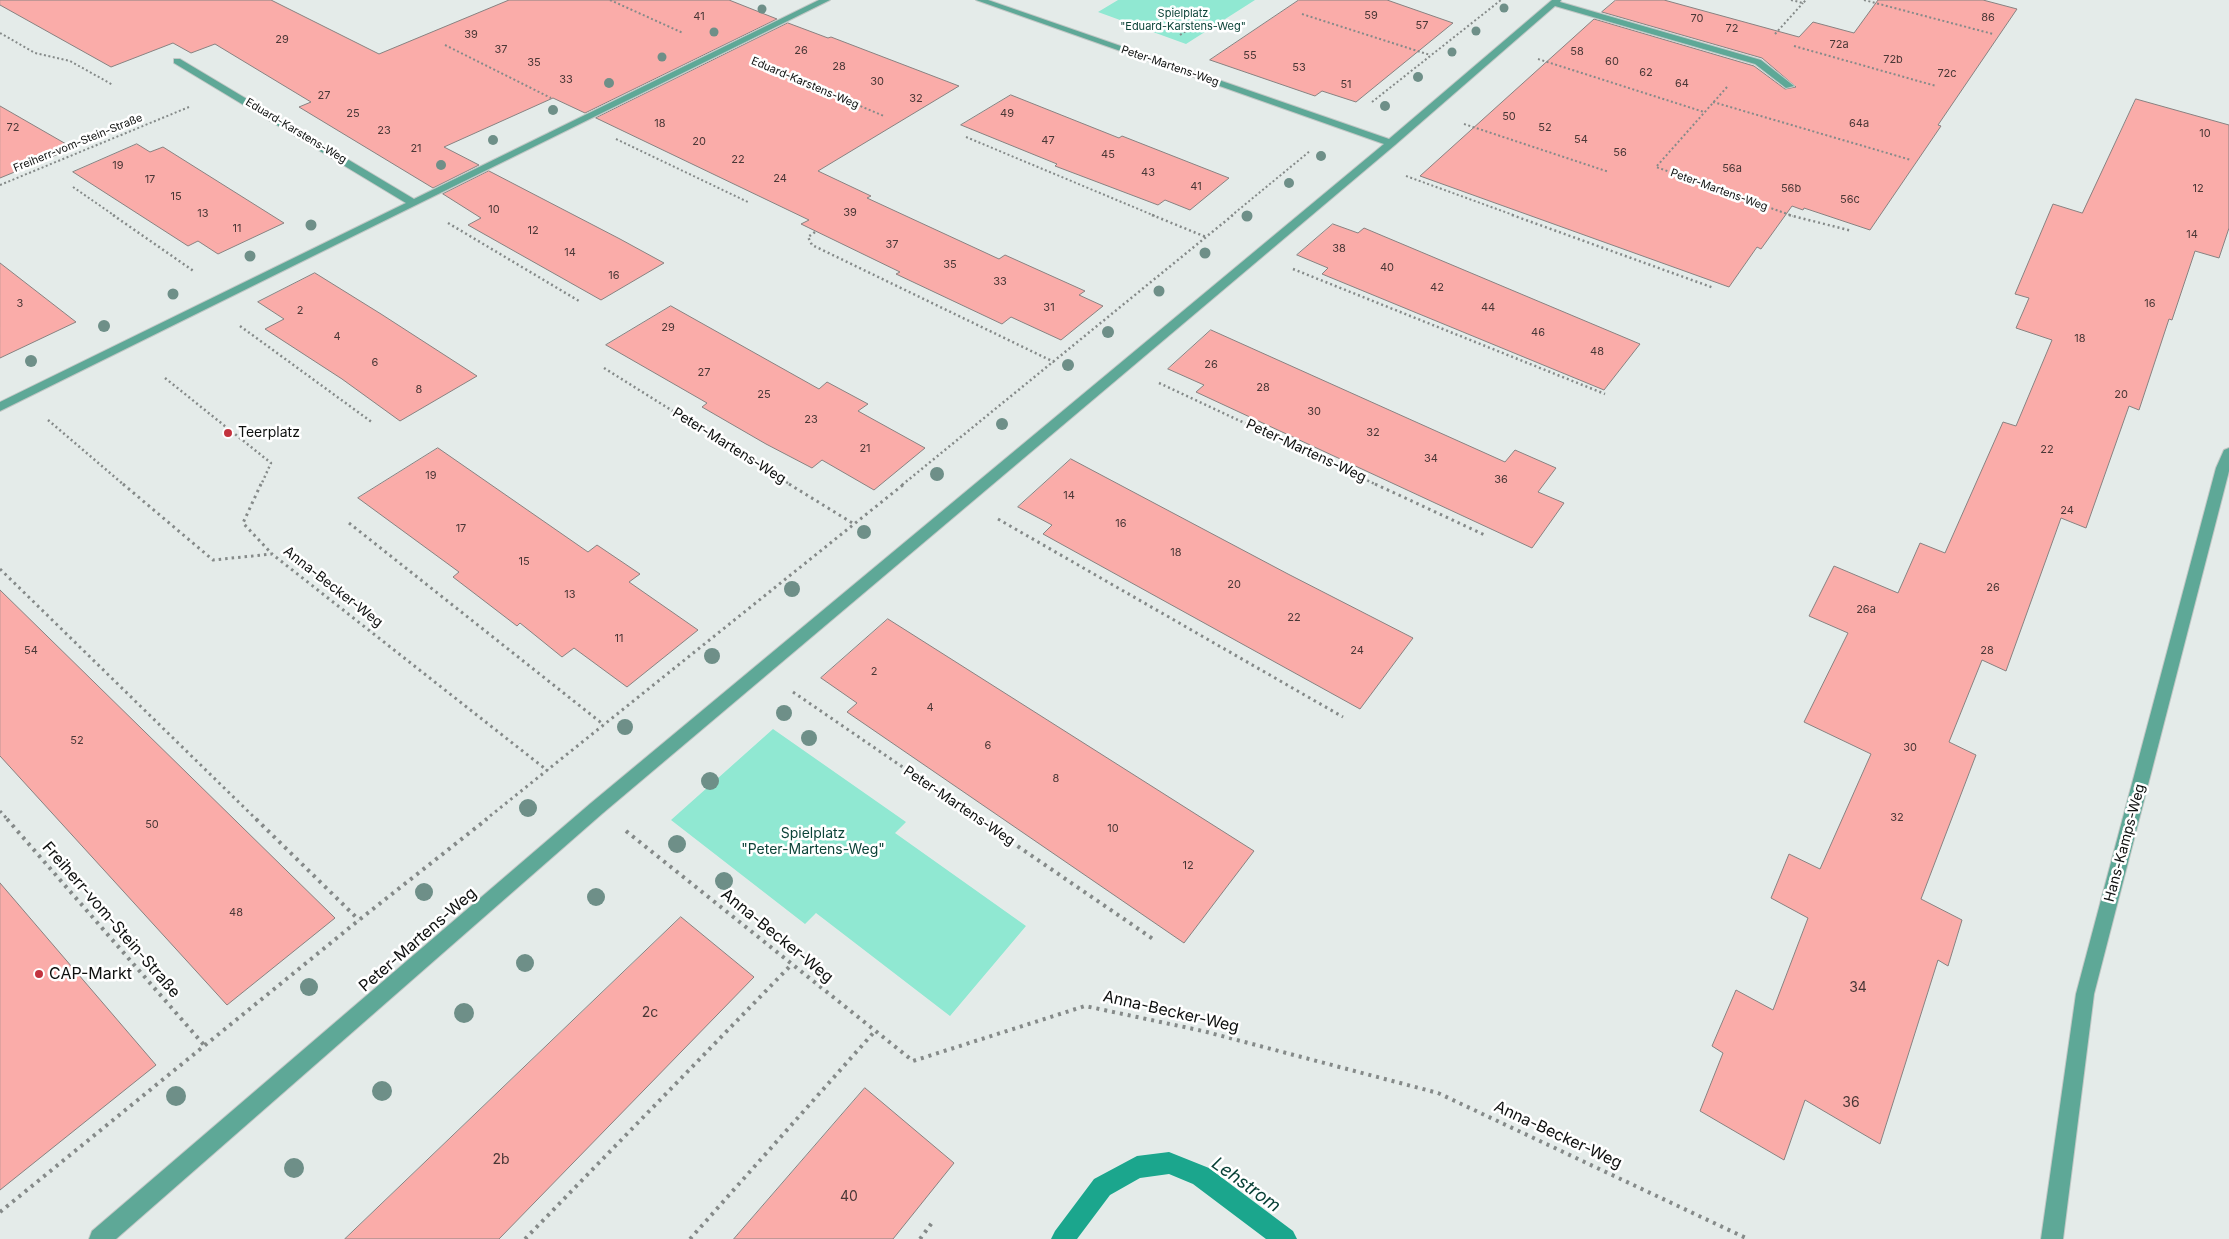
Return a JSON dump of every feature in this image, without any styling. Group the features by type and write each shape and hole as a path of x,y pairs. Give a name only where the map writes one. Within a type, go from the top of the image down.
{"street":[{"name":"Eduard-Karstens-Weg","path":"0,407 826,0"},
{"name":"Peter-Martens-Weg","path":"980,0 1392,143"},
{"name":"Peter-Martens-Weg","path":"100,1239 590,814 1392,143 1555,1 1758,62 1789,86"},
{"name":"Eduard-Karstens-Weg","path":"178,60 414,203"},
{"name":"Hans-Kamps-Weg","path":"2052,1239 2085,994 2223,468 2229,454"}],"path":[{"path":"610,0 691,36"},
{"path":"0,1212 204,1044 548,771 1054,362 1341,126 1501,0"},
{"path":"1791,0 1803,3"},
{"name":"Peter-Martens-Weg","path":"1806,0 1656,167 1804,220 1823,222 1852,231"},
{"path":"1864,0 1992,34"},
{"path":"1302,14 1430,55"},
{"path":"0,33 35,53 70,60 112,84"},
{"path":"1770,39 1936,86"},
{"path":"445,45 556,100"},
{"path":"1502,48 1704,112"},
{"name":"Eduard-Karstens-Weg","path":"725,50 884,116"},
{"path":"1713,102 1911,160"},
{"name":"Freiherr-vom-Stein-Straße","path":"0,184 190,107"},
{"path":"1428,111 1609,172"},
{"path":"579,121 750,202"},
{"path":"966,137 1206,237"},
{"path":"1368,163 1714,288"},
{"path":"73,188 197,274"},
{"path":"414,203 579,301"},
{"path":"815,232 808,237 812,245 1054,362"},
{"path":"1258,255 1605,394"},
{"path":"210,303 374,424"},
{"name":"Peter-Martens-Weg","path":"1125,366 1487,536"},
{"name":"Peter-Martens-Weg","path":"604,368 854,524"},
{"path":"165,378 271,463 243,523 272,554"},
{"name":"Anna-Becker-Weg","path":"50,422 213,560 272,554 548,771"},
{"path":"965,500 1343,717"},
{"path":"349,523 604,725"},
{"path":"0,569 359,920"},
{"name":"Peter-Martens-Weg","path":"761,671 1156,941"},
{"name":"Freiherr-vom-Stein-Straße","path":"0,811 204,1044"},
{"name":"Anna-Becker-Weg","path":"636,839 913,1061 1085,1006 1203,1031 1438,1093 1748,1239"},
{"path":"525,1239 792,964"},
{"path":"690,1239 875,1031"},
{"path":"920,1239 934,1220"}],"green space":[{"name":"Spielplatz \"Eduard-Karstens-Weg\"","path":"1118,0 1255,0 1186,44 1098,12"},
{"name":"Spielplatz \"Peter-Martens-Weg\"","path":"773,729 906,822 895,833 1026,926 950,1016 816,913 805,924 671,820"}],"building":[{"path":"0,0 271,0 379,54 509,0 729,0 777,19 585,113 553,98 444,147 479,165 433,188 299,107 311,102 215,44 191,53 173,43 111,67 0,5"},
{"path":"1299,0 1387,0 1453,23 1356,102 1322,91 1315,96 1210,60"},
{"path":"1616,0 1664,0 1799,37 1813,22 1854,33 1878,0 1983,0 2017,9 1938,125 1941,126 1870,230 1804,208 1803,210 1792,206 1761,249 1757,247 1729,287 1420,176 1594,19 1754,66 1785,89 1796,87 1762,58 1602,12"},
{"path":"788,23 828,38 831,37 959,86 818,171 871,196 867,198 999,259 1005,255 1085,291 1079,295 1103,306 1061,340 1011,317 1002,324 896,274 900,272 801,224 809,220 596,118"},
{"path":"1011,95 1119,138 1122,136 1229,178 1190,210 1165,200 1158,205 1055,166 1057,164 961,125"},
{"path":"2136,99 2229,125 2229,228 2219,258 2195,251 2172,320 2169,319 2139,410 2129,406 2086,528 2061,518 2006,671 1982,660 1949,742 1976,755 1921,899 1962,920 1948,966 1938,960 1880,1144 1805,1100 1784,1160 1700,1111 1723,1053 1712,1046 1736,990 1773,1010 1808,918 1771,898 1789,854 1820,869 1871,754 1804,722 1848,633 1809,616 1834,566 1898,593 1920,543 1945,553 2003,422 2016,426 2052,340 2016,328 2029,298 2015,294 2053,204 2082,213"},
{"path":"0,106 73,148 0,178"},
{"path":"137,144 150,152 163,147 284,223 218,254 198,241 188,246 73,172"},
{"path":"489,171 664,263 601,300 468,225 481,218 443,194"},
{"path":"1333,224 1358,233 1364,228 1640,344 1604,390 1322,274 1328,268 1297,255"},
{"path":"0,263 76,322 0,358"},
{"path":"315,273 477,376 400,421 342,379 265,329 284,319 258,302"},
{"path":"671,306 819,389 827,382 868,404 858,411 925,448 874,490 822,460 812,468 766,444 702,407 707,403 606,345"},
{"path":"1211,330 1505,462 1515,450 1556,468 1538,492 1564,503 1532,548 1196,392 1204,385 1168,369"},
{"path":"438,448 588,552 597,545 640,574 629,582 698,630 627,687 574,648 562,657 520,623 517,626 453,577 459,572 358,498"},
{"path":"1071,459 1413,638 1360,709 1043,534 1052,525 1018,507"},
{"path":"0,590 335,918 227,1005 0,756"},
{"path":"888,619 1254,851 1184,943 847,712 857,703 821,678"},
{"name":"CAP-Markt","path":"0,883 156,1065 0,1190"},
{"path":"681,917 754,977 499,1239 345,1239"},
{"path":"865,1088 954,1163 893,1239 734,1239"}],"waterway":[{"name":"Lehstrom","path":"1063,1239 1102,1187 1137,1167 1169,1163 1201,1176 1285,1239"}],"place":[{"name":"Teerplatz","path":"228,433"},
{"name":"CAP-Markt","path":"39,974"}]}
